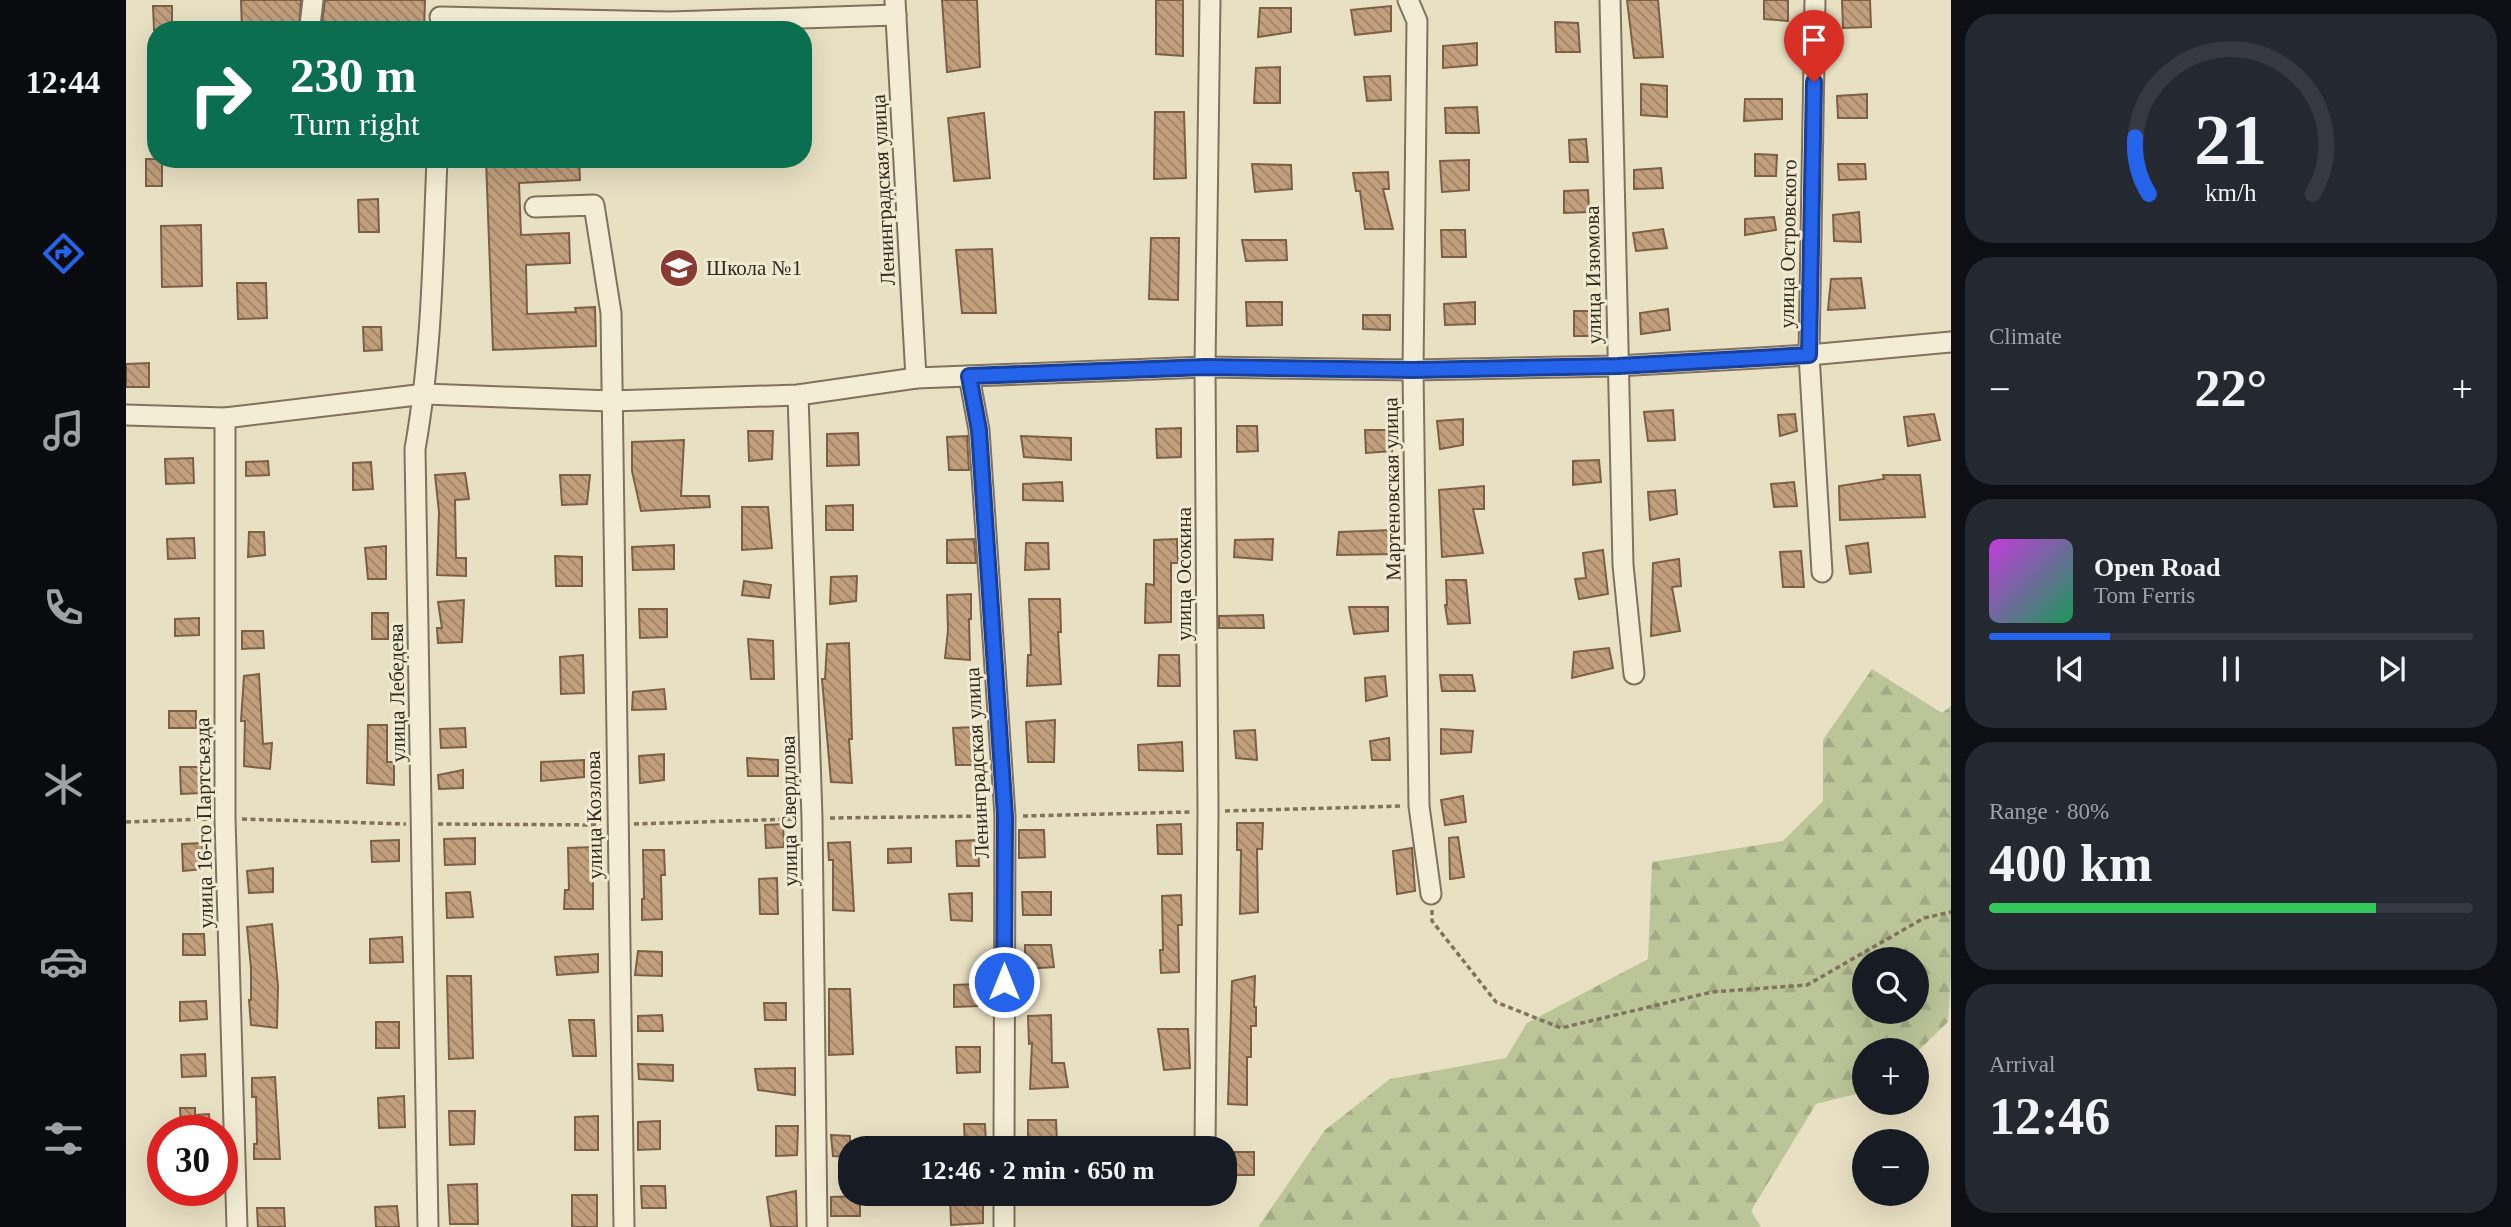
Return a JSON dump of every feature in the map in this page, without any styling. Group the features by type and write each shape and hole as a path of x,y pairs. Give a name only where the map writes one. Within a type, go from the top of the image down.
{"street":[{"path":"310,21 313,0"},
{"name":"улица Осокина","path":"1205,1136 1208,811 1205,367 1210,0"},
{"name":"Мартеновская улица","path":"1408,0 1417,21 1413,370 1419,806 1431,894"},
{"name":"улица Изюмова","path":"1610,0 1623,565 1634,674"},
{"name":"улица Островского","path":"1815,0 1809,355 1822,572"},
{"path":"685,21 896,7"},
{"name":"Ленинградская улица","path":"896,7 916,378"},
{"path":"440,16 632,21"},
{"name":"улица Лебедева","path":"428,1227 415,449 425,394 432,309 437,168"},
{"name":"улица Козлова","path":"535,207 594,205 611,313 624,1227"},
{"path":"126,415 225,418 425,394 611,401 798,395 916,378 1205,367 1413,370 1618,366 1809,355 1951,342"},
{"name":"Ленинградская улица","path":"969,376 979,430 1005,816 1004,1136"},
{"name":"улица Свердлова","path":"798,395 813,818 817,1227"},
{"name":"улица 16-го Партсъезда","path":"225,418 225,818 237,1227"},
{"path":"1004,1206 1004,1227"}],"path":[{"path":"126,821 225,818 422,824 617,825 813,818 1419,806"},
{"path":"1431,894 1432,921 1496,1002 1561,1028 1712,992 1807,985 1924,918 1951,912"}],"green space":[{"path":"1872,669 1942,713 1951,706 1951,977 1948,1022 1929,1040 1929,1038 1852,1038 1852,1095 1816,1104 1751,1211 1761,1227 1258,1227 1325,1130 1390,1079 1506,1058 1527,1023 1648,959 1652,862 1783,841 1823,801 1823,740"}],"building":[{"path":"241,0 301,0 300,21 242,21"},
{"path":"325,0 425,0 424,21 322,21"},
{"path":"942,0 977,0 980,67 947,72"},
{"path":"1156,0 1183,0 1183,56 1156,54"},
{"path":"1627,0 1658,0 1663,57 1634,58"},
{"path":"1764,0 1788,0 1788,21 1764,19"},
{"path":"1842,0 1870,0 1871,27 1843,28"},
{"path":"153,6 172,6 172,21 154,21"},
{"path":"1391,6 1391,31 1355,35 1351,10"},
{"path":"1260,8 1291,8 1291,32 1258,37"},
{"path":"1555,22 1578,23 1580,52 1556,52"},
{"path":"1477,43 1477,65 1443,68 1443,46"},
{"path":"1280,67 1280,103 1254,103 1256,68"},
{"path":"1390,76 1391,100 1367,101 1364,77"},
{"path":"1641,84 1667,86 1667,117 1641,115"},
{"path":"1867,94 1867,118 1838,118 1837,96"},
{"path":"1745,99 1782,99 1782,119 1744,121"},
{"path":"1477,107 1479,133 1446,133 1445,108"},
{"path":"1155,112 1184,112 1186,178 1154,179"},
{"path":"984,113 990,178 954,181 948,118"},
{"path":"1586,139 1588,162 1570,162 1569,140"},
{"path":"1755,154 1777,155 1776,176 1755,176"},
{"path":"147,159 147,168 162,168 162,186 146,186"},
{"path":"1469,160 1469,190 1442,192 1440,161"},
{"path":"1252,164 1291,165 1292,189 1255,192"},
{"path":"1838,164 1865,164 1866,179 1839,180"},
{"path":"486,168 579,168 580,180 519,183 521,235 569,233 570,263 526,265 527,314 576,312 575,308 595,307 596,346 493,350"},
{"path":"1661,168 1663,188 1634,189 1634,170"},
{"path":"1388,172 1389,189 1383,189 1393,229 1365,229 1360,191 1356,191 1353,173"},
{"path":"1588,190 1589,212 1564,213 1564,191"},
{"path":"378,199 379,232 359,232 358,200"},
{"path":"1859,212 1861,242 1834,241 1833,215"},
{"path":"1774,217 1776,230 1745,235 1745,219"},
{"path":"201,225 202,286 162,287 161,226"},
{"path":"1663,229 1667,248 1636,251 1633,233"},
{"path":"1441,230 1465,230 1466,257 1442,257"},
{"path":"1151,238 1179,238 1178,300 1149,299"},
{"path":"1242,240 1286,240 1287,260 1246,261"},
{"path":"992,249 996,313 962,313 956,250"},
{"path":"1861,278 1865,308 1828,310 1831,279"},
{"path":"237,283 266,283 267,318 238,319"},
{"path":"1246,302 1282,302 1282,325 1247,326"},
{"path":"1475,302 1475,324 1445,325 1444,304"},
{"path":"1668,309 1670,330 1641,334 1640,313"},
{"path":"1574,311 1592,311 1593,336 1574,336"},
{"path":"1363,315 1390,315 1390,330 1363,329"},
{"path":"363,327 381,327 382,350 364,351"},
{"path":"149,363 149,387 126,387 126,364"},
{"path":"1673,410 1675,440 1648,441 1644,412"},
{"path":"1795,414 1797,431 1780,436 1778,415"},
{"path":"1934,414 1940,440 1908,446 1904,417"},
{"path":"1463,419 1463,445 1440,449 1437,421"},
{"path":"1237,426 1257,426 1258,451 1237,452"},
{"path":"1181,428 1181,457 1157,458 1156,429"},
{"path":"1365,430 1392,430 1392,451 1366,453"},
{"path":"748,431 773,431 772,459 749,461"},
{"path":"858,433 859,465 827,466 827,434"},
{"path":"967,436 969,470 949,470 947,437"},
{"path":"1021,436 1071,438 1071,460 1024,457"},
{"path":"684,440 681,496 709,496 710,507 641,511 632,471 632,442"},
{"path":"193,458 194,483 166,484 165,459"},
{"path":"1599,460 1601,482 1573,485 1573,461"},
{"path":"268,461 269,475 246,476 246,462"},
{"path":"371,462 373,489 353,490 353,463"},
{"path":"465,473 469,499 455,500 456,558 466,558 466,576 437,575 439,512 435,475"},
{"path":"560,475 590,475 587,504 562,505"},
{"path":"1883,475 1920,475 1925,517 1840,520 1839,486 1884,479"},
{"path":"1062,482 1063,501 1023,500 1023,484"},
{"path":"1794,482 1797,506 1774,507 1771,484"},
{"path":"1484,486 1484,509 1473,509 1483,553 1442,557 1439,490"},
{"path":"1675,490 1677,514 1650,520 1648,492"},
{"path":"853,505 853,530 826,530 826,506"},
{"path":"742,507 768,507 772,548 742,550"},
{"path":"1392,530 1395,554 1337,555 1339,532"},
{"path":"249,532 264,532 265,555 248,557"},
{"path":"194,538 195,558 168,559 167,539"},
{"path":"974,539 976,563 947,563 947,540"},
{"path":"1177,539 1178,563 1171,563 1171,622 1145,623 1146,584 1154,585 1154,540"},
{"path":"1273,539 1272,560 1234,557 1235,540"},
{"path":"1026,543 1048,543 1049,569 1025,570"},
{"path":"1868,543 1871,572 1850,574 1846,546"},
{"path":"674,545 674,569 633,570 632,547"},
{"path":"386,546 386,579 368,579 365,548"},
{"path":"1603,550 1608,594 1579,599 1575,579 1586,578 1583,553"},
{"path":"1801,551 1804,587 1783,587 1780,552"},
{"path":"555,556 582,557 582,586 556,586"},
{"path":"1679,559 1681,586 1672,587 1680,631 1651,636 1653,563"},
{"path":"857,576 856,601 830,604 831,577"},
{"path":"1446,580 1466,580 1470,623 1448,624 1445,605"},
{"path":"744,581 771,585 769,598 742,595"},
{"path":"971,594 970,660 945,658 948,630 947,595"},
{"path":"1029,599 1060,599 1061,632 1058,632 1061,684 1027,686 1028,655 1031,655"},
{"path":"464,600 462,642 438,643 437,628 442,628 438,602"},
{"path":"1349,607 1388,607 1388,631 1354,634"},
{"path":"639,609 667,609 667,637 640,638"},
{"path":"372,613 388,613 388,639 372,639"},
{"path":"1263,615 1264,628 1219,628 1219,616"},
{"path":"199,618 199,635 175,636 175,619"},
{"path":"242,631 263,631 264,648 242,649"},
{"path":"748,639 773,641 774,679 751,679"},
{"path":"849,643 852,783 831,782 822,679 825,679 827,644"},
{"path":"1609,648 1613,668 1572,678 1574,652"},
{"path":"583,655 584,693 561,694 560,657"},
{"path":"1159,655 1179,655 1180,686 1158,686"},
{"path":"259,674 263,744 272,743 270,769 244,766 245,721 241,721 244,676"},
{"path":"1440,675 1472,675 1475,691 1442,691"},
{"path":"1385,676 1387,696 1366,701 1365,678"},
{"path":"664,689 666,709 632,710 633,692"},
{"path":"169,711 196,711 196,728 169,728"},
{"path":"1055,720 1054,762 1028,762 1026,722"},
{"path":"368,725 387,725 387,762 394,762 394,785 367,783"},
{"path":"975,727 975,765 956,765 953,728"},
{"path":"465,728 466,747 441,748 440,729"},
{"path":"1441,729 1473,731 1471,752 1441,754"},
{"path":"1255,730 1257,760 1236,758 1234,731"},
{"path":"1389,738 1390,760 1372,760 1370,741"},
{"path":"1182,742 1183,771 1139,770 1138,745"},
{"path":"664,754 664,780 640,783 639,756"},
{"path":"747,758 778,760 778,776 748,776"},
{"path":"584,760 584,777 541,781 541,762"},
{"path":"180,767 200,767 201,793 181,794"},
{"path":"463,770 463,788 439,789 438,775"},
{"path":"1463,796 1466,822 1445,825 1441,800"},
{"path":"1237,823 1263,823 1262,849 1257,849 1258,912 1240,914 1241,850 1237,850"},
{"path":"783,824 784,847 766,848 765,825"},
{"path":"1181,824 1182,854 1158,854 1157,825"},
{"path":"1019,830 1044,830 1045,857 1019,858"},
{"path":"1458,837 1464,877 1450,879 1449,838"},
{"path":"475,838 475,864 445,865 444,839"},
{"path":"399,840 399,861 372,862 371,841"},
{"path":"978,840 979,866 957,866 956,841"},
{"path":"850,842 854,911 833,910 833,860 829,860 828,843"},
{"path":"202,843 203,869 183,871 182,844"},
{"path":"593,847 593,909 564,909 565,890 569,890 568,848"},
{"path":"911,848 911,862 888,863 888,849"},
{"path":"1412,848 1415,891 1397,894 1393,851"},
{"path":"643,850 664,850 665,875 661,875 662,919 642,920"},
{"path":"273,868 273,892 249,893 247,871"},
{"path":"777,878 778,914 760,914 759,879"},
{"path":"470,892 473,917 447,918 446,893"},
{"path":"1022,892 1051,892 1051,915 1023,915"},
{"path":"972,893 972,921 951,920 949,894"},
{"path":"1181,895 1182,925 1178,925 1179,972 1161,973 1162,896"},
{"path":"272,924 278,986 277,1028 251,1025 249,1000 251,968 247,927"},
{"path":"183,934 204,934 205,955 183,955"},
{"path":"402,937 403,962 370,963 370,939"},
{"path":"1025,945 1051,945 1054,967 1025,969"},
{"path":"638,951 662,952 662,976 635,975"},
{"path":"598,954 598,972 557,975 555,957"},
{"path":"447,976 471,976 473,1058 449,1059"},
{"path":"1255,976 1256,1026 1251,1026 1251,1057 1247,1057 1247,1105 1228,1104 1232,981"},
{"path":"977,984 978,1006 954,1007 954,985"},
{"path":"829,989 850,989 853,1054 829,1055"},
{"path":"206,1001 207,1019 180,1021 180,1002"},
{"path":"764,1003 786,1003 786,1020 765,1020"},
{"path":"662,1015 663,1031 638,1031 638,1016"},
{"path":"1051,1015 1052,1063 1064,1063 1068,1087 1030,1089 1032,1043 1029,1044 1028,1016"},
{"path":"569,1020 594,1020 596,1056 573,1056"},
{"path":"376,1022 399,1022 399,1048 376,1048"},
{"path":"1158,1029 1188,1029 1190,1068 1164,1070"},
{"path":"956,1047 980,1047 980,1072 957,1073"},
{"path":"205,1054 206,1076 182,1077 181,1055"},
{"path":"638,1064 673,1065 673,1081 639,1079"},
{"path":"795,1068 795,1095 758,1090 755,1069"},
{"path":"275,1077 280,1159 254,1159 254,1144 257,1144 256,1097 252,1097 252,1078"},
{"path":"404,1096 405,1127 379,1128 378,1098"},
{"path":"180,1108 195,1108 195,1115 180,1115"},
{"path":"449,1111 475,1111 474,1144 450,1145"},
{"path":"598,1116 598,1150 575,1150 575,1117"},
{"path":"1028,1120 1056,1120 1057,1136 1028,1136"},
{"path":"660,1121 660,1149 638,1150 638,1122"},
{"path":"964,1124 985,1124 986,1136 965,1136"},
{"path":"776,1126 798,1126 797,1155 776,1156"},
{"path":"831,1135 850,1136 838,1136 838,1156 833,1156"},
{"path":"1237,1152 1254,1152 1254,1175 1237,1175"},
{"path":"477,1184 478,1224 450,1224 448,1185"},
{"path":"641,1186 665,1186 666,1208 642,1208"},
{"path":"796,1191 797,1227 771,1227 767,1197"},
{"path":"572,1195 597,1195 597,1227 572,1227"},
{"path":"831,1197 838,1197 838,1206 860,1206 860,1216 831,1216"},
{"path":"397,1206 399,1227 376,1227 375,1207"},
{"path":"950,1206 983,1206 983,1223 951,1225"},
{"path":"257,1208 284,1208 285,1227 258,1227"}],"place":[{"name":"Школа №1","path":"679,268"}],"route":[{"path":"1004,982 1005,816 979,430 969,376 1205,367 1413,370 1618,366 1809,355 1814,82"}]}
